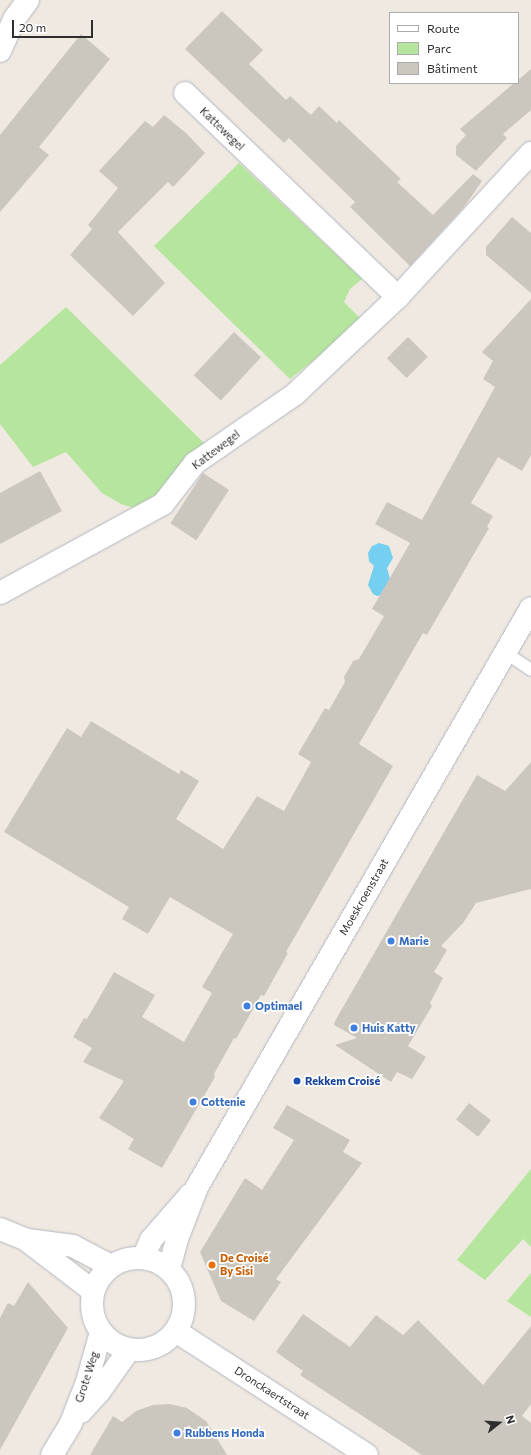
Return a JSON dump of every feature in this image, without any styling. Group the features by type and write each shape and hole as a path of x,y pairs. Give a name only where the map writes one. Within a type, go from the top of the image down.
{"main road":[{"path":"0,52 15,18 28,0"},
{"name":"Kattewegel","path":"185,93 398,296"},
{"name":"Kattewegel","path":"0,593 163,504 195,463 294,395 398,296 531,153"},
{"name":"Moeskroenstraat","path":"169,1269 177,1239 197,1187 531,608"},
{"name":"Moeskroenstraat","path":"143,1258 151,1240 197,1187"},
{"path":"0,1229 25,1239 73,1246 112,1266"},
{"path":"25,1239 93,1291"},
{"path":"143,1258 156,1261 169,1269 181,1285 185,1300 183,1317 176,1332 165,1343 150,1350 129,1350 110,1342 101,1332 92,1308 93,1291 101,1276 112,1266 126,1259 143,1258"},
{"name":"Grote Weg","path":"52,1455 71,1423 87,1382 101,1332"},
{"name":"Dronckaertstraat","path":"176,1332 367,1455"},
{"name":"Grote Weg","path":"71,1423 99,1392 129,1350"}],"lane":[{"path":"506,653 531,670"}],"green space":[{"path":"239,163 362,279 350,289 344,302 363,321 290,379 154,246"},
{"path":"66,307 205,444 171,483 141,510 121,504 102,493 66,452 33,467 0,424 0,365"},
{"path":"531,1169 531,1247 523,1239 485,1280 457,1260"},
{"path":"531,1273 531,1317 507,1301"}],"water":[{"path":"379,543 389,546 393,558 387,568 390,579 382,595 377,596 373,594 368,585 374,566 369,561 368,553 372,546"}],"building":[{"path":"222,11 263,50 249,64 286,100 290,96 311,115 319,106 337,123 339,120 401,179 397,182 433,215 473,174 482,181 464,207 410,266 350,207 355,202 289,138 284,143 185,49"},
{"path":"81,34 110,59 39,147 49,155 0,212 0,135"},
{"path":"531,69 531,110 503,134 507,138 476,171 456,155 456,146 466,135 460,129 513,84 519,84 519,79"},
{"path":"164,115 186,133 205,153 173,187 168,182 118,232 165,283 133,316 70,255 92,229 88,225 118,188 99,171 145,121 153,127"},
{"path":"512,217 531,233 531,293 486,255 486,247"},
{"path":"531,299 531,455 522,471 498,457 471,503 493,516 487,527 489,528 427,635 423,633 359,744 393,766 286,952 288,953 264,996 261,995 236,1039 234,1038 214,1074 215,1077 162,1168 128,1149 134,1139 99,1118 124,1081 83,1062 92,1048 73,1037 84,1018 87,1019 114,972 155,995 142,1017 184,1042 212,993 202,987 233,934 170,897 148,934 122,919 129,907 4,832 67,728 81,737 91,721 179,774 181,770 199,781 176,819 223,849 257,796 284,811 311,762 298,754 325,708 329,710 345,682 344,677 353,661 359,659 384,616 372,609 410,543 375,524 387,502 422,520 495,387 483,379 493,361 482,352"},
{"path":"234,332 261,357 221,400 194,375"},
{"path":"408,337 428,357 407,378 387,358"},
{"path":"40,471 62,511 0,544 0,493"},
{"path":"203,473 229,490 196,540 170,523"},
{"path":"531,762 531,889 476,903 463,923 441,946 447,950 434,972 443,978 430,1003 432,1006 408,1046 426,1057 412,1079 397,1072 391,1082 335,1045 357,1038 334,1025 335,1021 477,775 505,791"},
{"path":"469,1103 491,1120 478,1137 456,1120"},
{"path":"287,1105 350,1140 343,1152 362,1163 276,1279 281,1282 254,1321 221,1301 200,1252 245,1178 262,1190 294,1140 273,1128"},
{"path":"28,1282 68,1328 0,1450 0,1318 8,1303 14,1306"},
{"path":"303,1314 350,1347 376,1315 403,1335 418,1320 483,1385 531,1326 531,1404 522,1416 531,1423 531,1455 422,1455 300,1375 303,1371 276,1352"},
{"name":"Rubbens Honda","path":"170,1404 187,1408 206,1421 227,1455 90,1455 113,1416 122,1422 136,1411 153,1405"}],"place":[{"name":"Marie","path":"391,941"},
{"name":"Optimael","path":"247,1006"},
{"name":"Huis Katty","path":"354,1028"},
{"name":"Rekkem Croisé","path":"297,1081"},
{"name":"Cottenie","path":"193,1102"},
{"name":"De Croisé By Sisi","path":"212,1265"},
{"name":"Rubbens Honda","path":"177,1433"}]}
